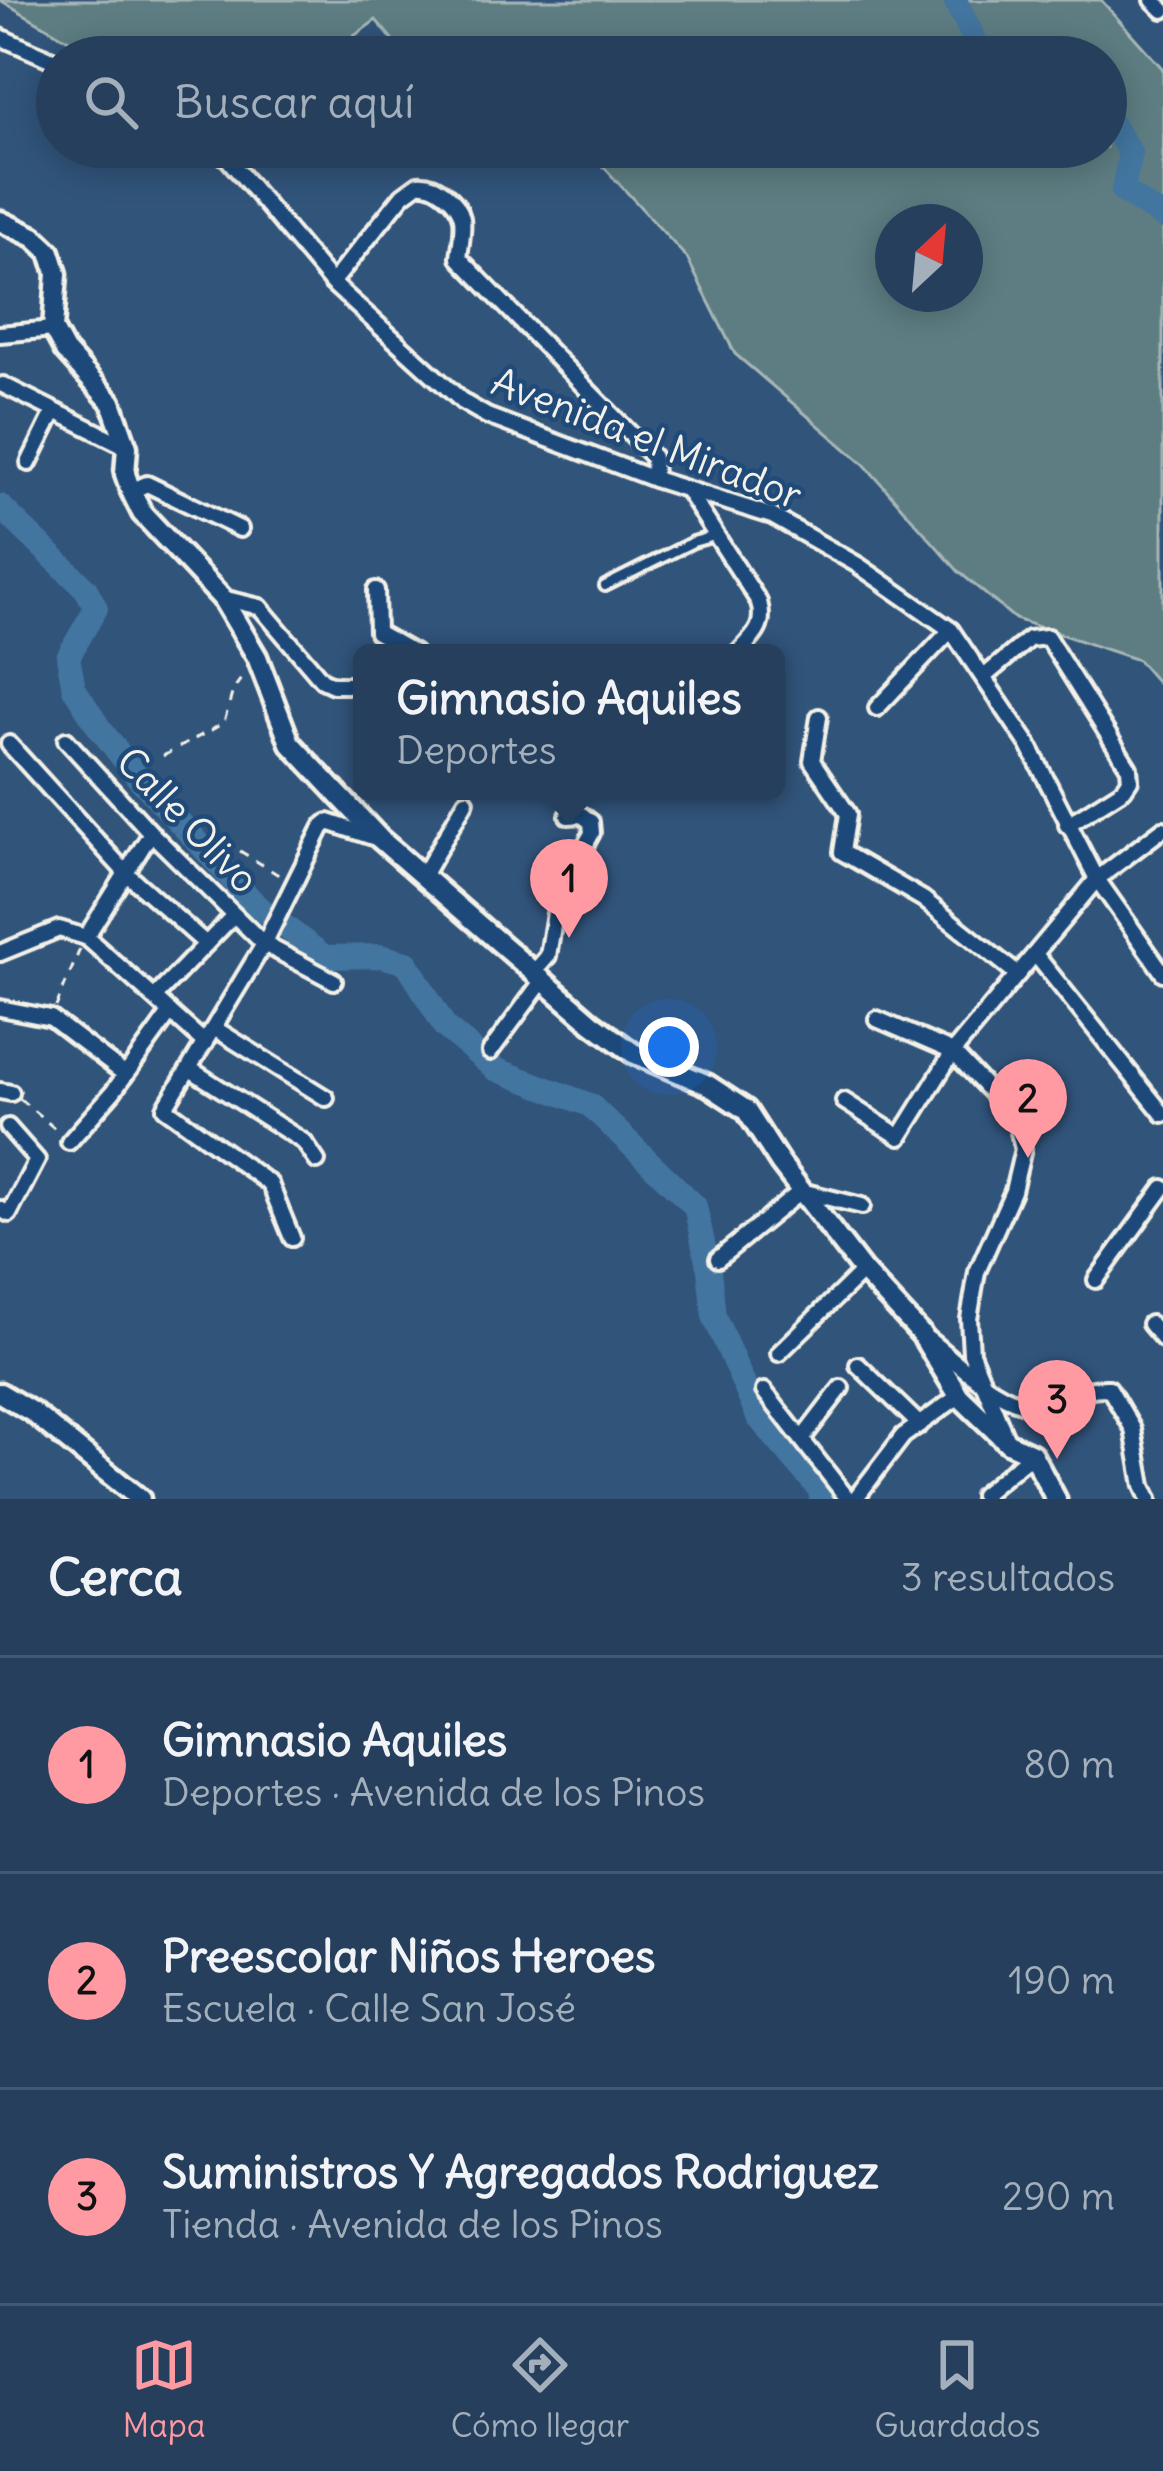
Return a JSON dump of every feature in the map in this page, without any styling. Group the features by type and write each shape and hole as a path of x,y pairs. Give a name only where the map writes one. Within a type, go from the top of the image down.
{"street":[{"path":"1153,0 1163,10"},
{"path":"0,37 36,53"},
{"name":"Avenida el Mirador","path":"236,168 332,283 475,409 654,479 772,516 858,565 951,630 1028,744 1097,879 1163,973"},
{"path":"332,283 403,195 418,184 436,186 457,206 463,220 459,258 652,457 654,479"},
{"path":"0,221 34,237 50,253 57,274 53,329 64,351 111,402 127,447 125,474 130,491 142,513 222,598 257,657 290,743 380,839 633,1053 708,1085 746,1110 863,1270 921,1334 987,1386 1024,1406 1088,1388 1109,1388 1133,1429 1148,1497 1163,1488"},
{"path":"0,334 53,329"},
{"path":"2,385 127,447"},
{"path":"29,463 54,412"},
{"path":"130,491 147,484 240,529"},
{"path":"687,490 759,602 764,617 760,630 747,644"},
{"path":"376,590 376,632 398,644"},
{"path":"222,598 260,607 322,680 333,686 353,685"},
{"path":"877,708 951,630"},
{"path":"985,676 1039,635 1056,646 1130,768 1124,789 1067,825"},
{"path":"819,717 812,761 848,814 842,852 923,899 1018,974"},
{"name":"Calle Olivo","path":"67,740 263,946 334,981"},
{"path":"9,744 127,874 206,944"},
{"path":"423,876 466,801"},
{"path":"490,1052 548,956 558,896 592,833 591,822 582,814 568,816"},
{"path":"292,1238 270,1184 165,1108 263,946 328,822 380,839"},
{"path":"844,1102 900,1137 952,1052 1097,879 1163,830"},
{"path":"86,937 151,833"},
{"path":"155,998 234,915"},
{"path":"0,953 59,929 86,937 205,1043"},
{"path":"1035,954 1163,1114"},
{"path":"0,1008 51,1018 123,1073"},
{"path":"69,1142 113,1092 170,1012"},
{"path":"877,1019 952,1052 1016,1119 1023,1150 1013,1191 976,1272 969,1318 971,1353 1008,1443"},
{"path":"214,1028 326,1098"},
{"path":"190,1069 304,1142 317,1161"},
{"path":"0,1209 9,1214 37,1160 8,1127"},
{"path":"1096,1280 1163,1188"},
{"path":"801,1191 862,1206"},
{"path":"718,1259 801,1191"},
{"path":"779,1353 863,1270"},
{"path":"1150,1324 1163,1339"},
{"path":"921,1334 959,1396 1008,1443 1032,1454 1056,1499"},
{"path":"858,1365 920,1425"},
{"path":"802,1438 841,1388"},
{"path":"764,1391 851,1499 903,1436 959,1396"},
{"path":"0,1393 32,1412 140,1499"},
{"path":"982,1495 1032,1454"}],"lane":[{"path":"605,586 693,542 719,535"}],"path":[{"path":"163,756 224,722 233,690 257,657"},
{"path":"240,851 293,885"},
{"path":"51,1018 86,937"},
{"path":"6,1092 69,1142"}],"green space":[{"path":"0,0 1101,0 1163,69 1163,689 1138,660 1015,619 959,572 864,464 735,354 687,258 605,168 1127,168 1127,36 389,36 376,20 354,36 62,36"}],"waterway":[{"path":"955,0 973,36"},
{"path":"1127,147 1123,191 1163,217"},
{"path":"0,506 86,589 96,608 68,657 74,688 98,726 135,774 256,905 325,957 380,956 407,963 445,1027 495,1069 590,1105 695,1206 714,1316 758,1417 820,1490 821,1499"}],"place":[{"name":"Gimnasio Aquiles","path":"569,938"},
{"name":"Preescolar Niños Heroes","path":"1028,1158"},
{"name":"Suministros Y Agregados Rodriguez","path":"1057,1459"}]}
